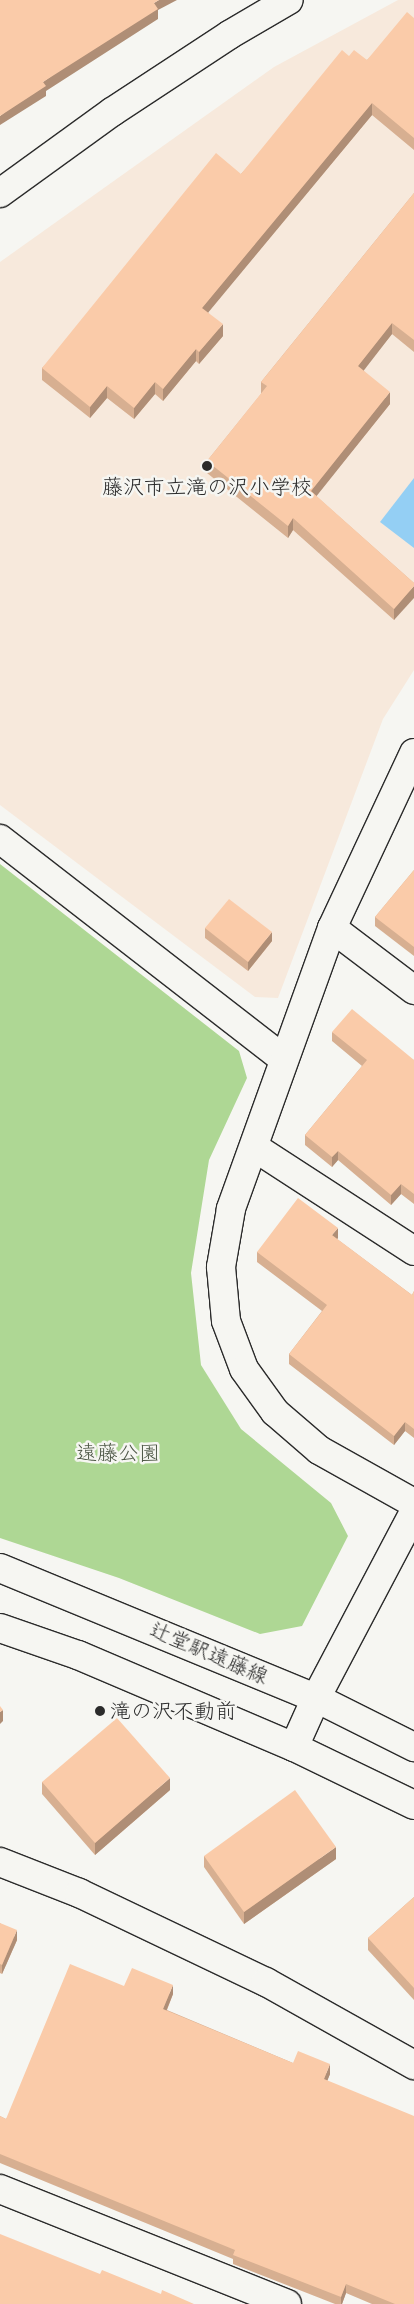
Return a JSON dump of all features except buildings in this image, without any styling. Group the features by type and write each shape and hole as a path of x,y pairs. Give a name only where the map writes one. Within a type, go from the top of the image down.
{"street":[{"path":"0,194 112,112 229,35 289,0"},
{"path":"414,753 332,928 231,1209 221,1267 226,1321 244,1369 275,1412 319,1450 414,1503"},
{"path":"0,838 284,1059"},
{"path":"332,928 414,990"},
{"path":"254,1147 414,1251"},
{"path":"294,1747 316,1698 414,1512"},
{"name":"辻堂駅遠藤線","path":"0,1568 316,1698 414,1747"},
{"path":"0,1628 78,1655 294,1747 414,1805"},
{"path":"0,1862 79,1892 266,1982 414,2065"},
{"path":"0,2189 287,2304"}],"shaded area":[{"name":"藤沢市立滝の沢小学校","path":"398,0 414,0 414,670 383,719 278,998 255,997 0,805 0,262 274,67"}],"green space":[{"name":"遠藤公園","path":"0,864 239,1051 247,1078 209,1160 191,1273 201,1365 241,1429 331,1503 348,1536 302,1626 260,1634 119,1578 0,1538"}],"water":[{"path":"414,478 414,548 380,522"}],"place":[{"name":"藤沢市立滝の沢小学校","path":"207,466"},
{"name":"滝の沢不動前","path":"100,1711"}]}
